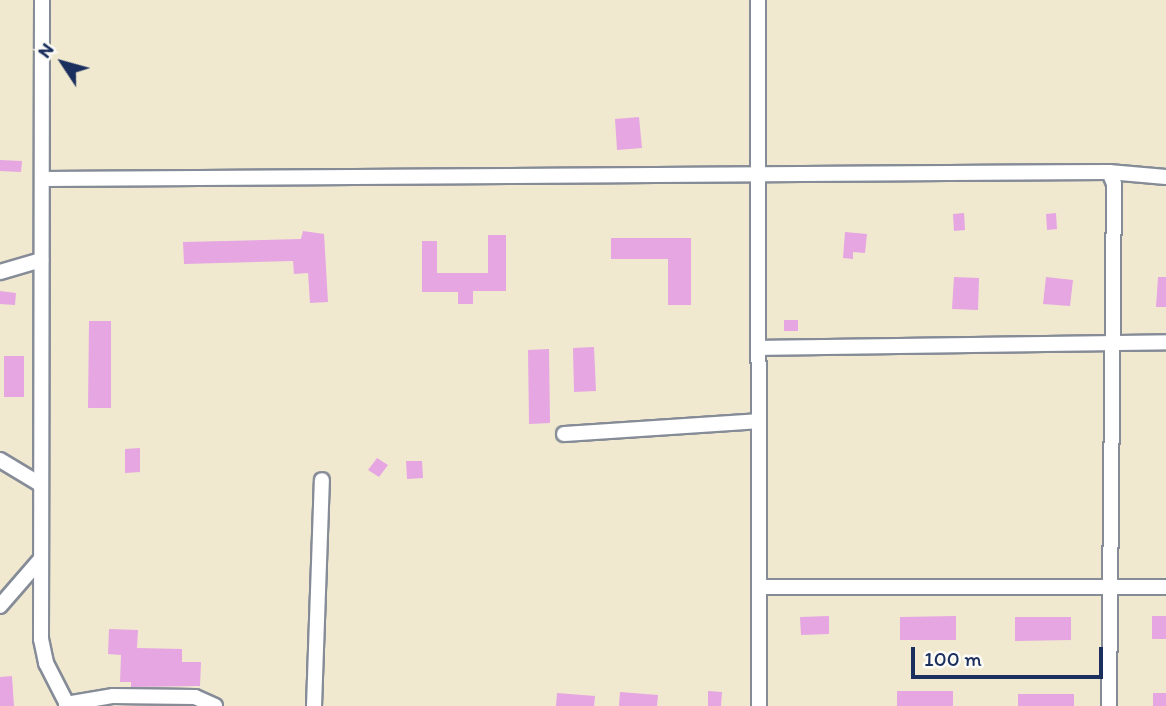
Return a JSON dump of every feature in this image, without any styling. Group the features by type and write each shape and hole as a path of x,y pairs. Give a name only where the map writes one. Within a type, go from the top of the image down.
{"street":[{"path":"42,0 44,179 41,260 40,560 41,639 46,663 67,705 122,696 195,697 215,706"},
{"path":"758,0 756,174 760,348 759,706"},
{"path":"44,179 312,181 461,174 1110,172 1166,177"},
{"path":"1109,706 1114,184 1110,172"},
{"path":"0,272 41,260"},
{"path":"760,348 1166,342"},
{"path":"564,434 758,421"},
{"path":"0,460 40,484"},
{"path":"314,706 322,480"},
{"path":"0,606 40,560"},
{"path":"759,587 1166,587"}],"building":[{"path":"639,117 642,148 617,150 615,119"},
{"path":"0,160 22,161 21,172 0,171"},
{"path":"964,213 965,230 954,231 953,214"},
{"path":"1056,213 1057,229 1047,230 1046,214"},
{"path":"303,231 324,234 328,302 310,303 308,273 294,274 293,261 184,264 183,242 301,239"},
{"path":"845,232 867,234 865,253 853,252 853,259 843,258"},
{"path":"488,235 506,235 506,291 473,291 473,304 458,304 458,292 422,292 422,241 437,241 437,273 488,273"},
{"path":"611,238 691,238 691,305 668,305 668,259 611,259"},
{"path":"954,277 979,278 978,310 952,309"},
{"path":"1046,277 1073,280 1070,306 1043,304"},
{"path":"1158,277 1166,277 1166,307 1156,307"},
{"path":"0,291 16,293 15,305 0,304"},
{"path":"784,320 798,320 798,331 784,331"},
{"path":"89,321 111,321 111,408 88,408"},
{"path":"594,347 596,391 574,392 573,348"},
{"path":"549,349 550,423 529,424 528,350"},
{"path":"4,356 24,356 24,397 4,397"},
{"path":"140,448 140,472 125,473 125,449"},
{"path":"377,458 388,465 379,477 368,470"},
{"path":"406,461 422,461 423,478 407,479"},
{"path":"829,616 829,634 801,635 800,617"},
{"path":"956,616 956,640 900,640 900,617"},
{"path":"1152,616 1166,616 1166,639 1152,639"},
{"path":"1015,617 1071,617 1071,640 1015,641"},
{"path":"109,629 138,630 137,648 182,649 182,662 201,662 200,686 131,687 131,682 120,682 121,655 108,654"},
{"path":"12,676 14,706 0,706 0,677"},
{"path":"708,691 722,692 721,706 708,706"},
{"path":"897,691 953,691 953,706 897,706"},
{"path":"620,692 658,695 657,706 619,706"},
{"path":"557,693 595,696 594,706 556,706"},
{"path":"1153,693 1166,693 1166,706 1153,706"},
{"path":"1018,694 1074,694 1074,706 1018,706"}]}
